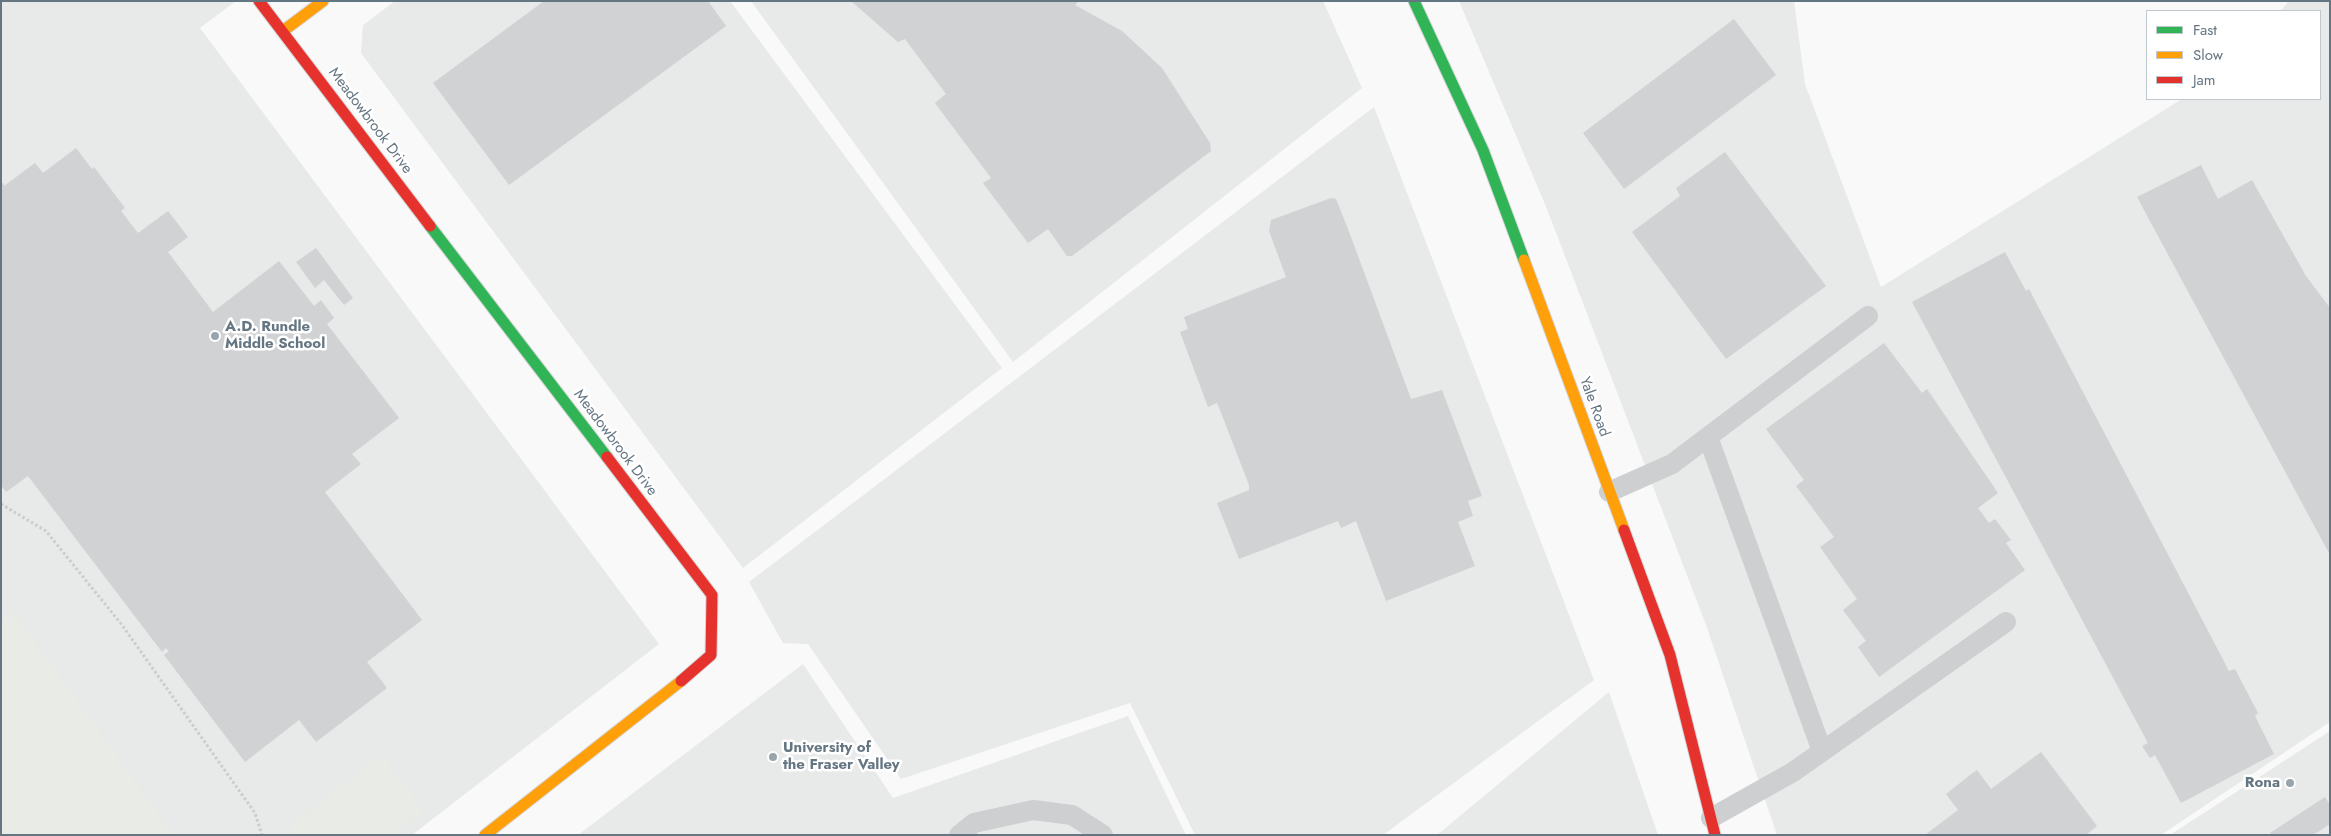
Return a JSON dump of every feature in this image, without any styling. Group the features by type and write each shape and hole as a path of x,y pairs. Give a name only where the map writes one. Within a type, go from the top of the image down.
{"street":[{"path":"259,1 283,31 323,1"},
{"name":"Yale Road","path":"1414,1 1483,150 1670,655 1713,826"},
{"name":"Meadowbrook Drive","path":"283,31 712,595 711,655 672,689 485,835"}],"lane":[{"path":"1609,492 1672,464 1868,316"},
{"path":"1708,437 1822,751"},
{"path":"1713,826 2006,622"},
{"path":"959,835 974,823 1032,810 1072,815 1103,835"}],"path":[{"path":"1,504 46,531 122,625 255,812 262,835"}],"shaded area":[{"name":"A.D. Rundle Middle School","path":"1,1 236,1 200,28 659,644 412,835 1,835"},
{"path":"395,1 730,1 1002,368 743,568 361,53 363,25"},
{"path":"751,1 1323,1 1362,88 1013,362"},
{"path":"1459,1 1794,1 1805,84 1881,287 2180,100 2321,100 2321,10 2281,10 2289,1 2330,1 2330,722 2161,835 1777,835 1706,625 1547,209"},
{"path":"1374,107 1594,680 1383,835 1195,835 1130,703 901,779 808,644 783,643 749,582"},
{"path":"13,611 174,835 1,835 1,620"},
{"name":"University of the Fraser Valley","path":"803,664 893,798 1128,716 1186,835 578,835"},
{"path":"1609,692 1658,835 1437,835"},
{"name":"Rona","path":"2330,731 2330,835 2170,835"},
{"path":"382,755 424,811 393,835 295,835 289,826"}],"building":[{"path":"544,1 708,1 726,26 509,185 433,83"},
{"path":"851,1 1079,1 1075,5 1122,31 1162,68 1210,143 1211,151 1072,256 1067,256 1048,229 1028,243 983,183 991,178 935,103 946,94 905,39 898,42"},
{"path":"1734,19 1776,75 1624,189 1583,133"},
{"path":"76,148 92,169 94,167 125,208 121,211 138,233 168,211 188,237 168,252 213,312 279,261 314,306 321,300 334,318 327,324 399,418 352,454 361,464 325,492 422,620 367,662 387,688 316,742 299,720 245,762 164,655 169,651 166,648 162,652 28,476 6,492 1,485 1,184 3,183 4,186 35,163 43,173"},
{"path":"1725,152 1826,286 1726,359 1632,232 1680,196 1676,188"},
{"path":"2201,165 2218,199 2252,180 2306,276 2330,308 2330,555 2137,197"},
{"path":"1331,198 1336,199 1348,229 1411,399 1442,390 1482,496 1468,501 1473,516 1458,522 1475,566 1386,601 1356,521 1341,528 1338,521 1239,559 1217,503 1249,490 1249,485 1217,403 1208,407 1180,332 1188,329 1184,317 1286,277 1269,231 1271,220"},
{"path":"316,248 353,298 344,305 324,280 315,288 296,262"},
{"path":"2005,252 2026,291 2029,289 2229,671 2235,669 2258,713 2255,716 2274,754 2181,803 2155,755 2150,758 2142,746 2148,743 1912,302"},
{"path":"1884,343 1922,393 1927,389 1998,493 1978,508 1989,523 1995,519 2011,540 2006,543 2025,570 1879,677 1858,647 1866,641 1843,610 1857,599 1820,547 1834,537 1796,486 1804,480 1766,429"},
{"path":"2041,752 2097,826 2086,835 1925,835 1958,810 1946,794 1970,775 1977,770 1991,789"},
{"path":"2325,797 2330,805 2330,824 2313,835 2271,835 2270,833"}],"traffic: fast":[{"path":"1414,1 1483,150 1524,260"},
{"path":"430,226 607,457"}],"traffic: slow":[{"path":"283,31 323,1"},
{"path":"1524,260 1624,530"},
{"path":"485,835 681,681"}],"traffic: jam":[{"path":"259,1 430,226"},
{"path":"607,457 712,595 711,655 681,681"},
{"path":"1624,530 1670,655 1715,835"}],"place":[{"name":"A.D. Rundle Middle School","path":"215,336"},
{"name":"University of the Fraser Valley","path":"773,757"},
{"name":"Rona","path":"2290,783"}]}
